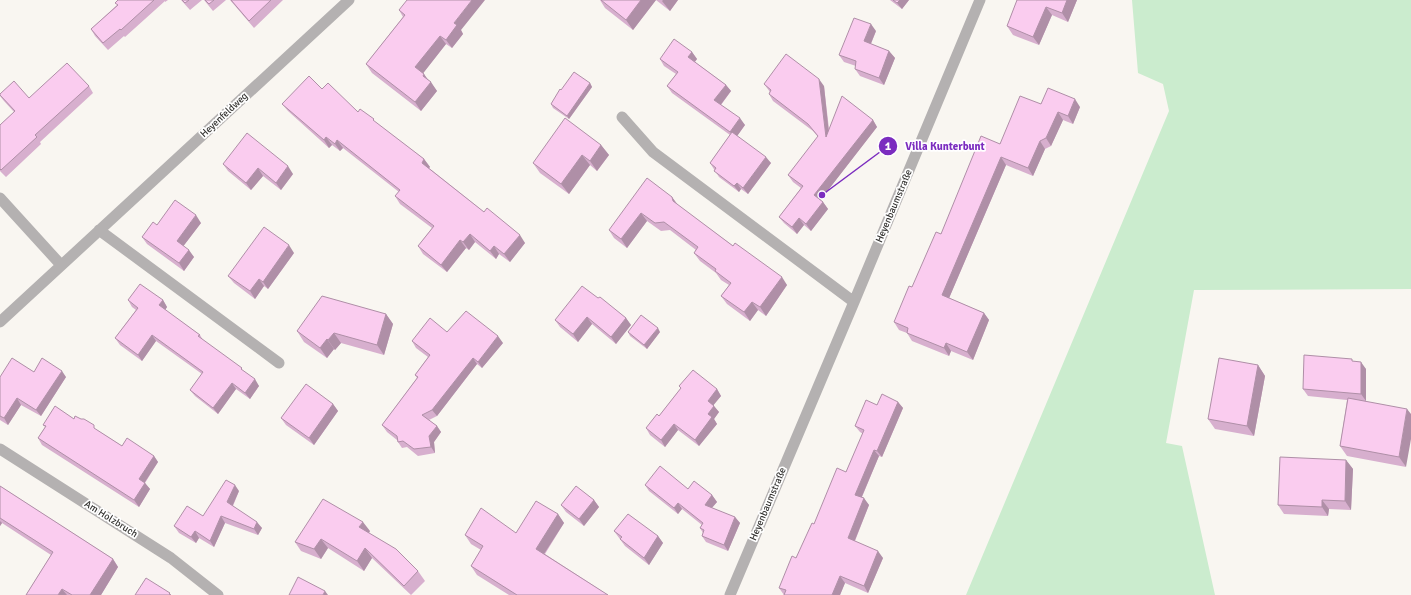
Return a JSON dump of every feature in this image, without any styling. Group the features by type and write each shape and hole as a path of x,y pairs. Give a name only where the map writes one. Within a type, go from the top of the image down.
{"street":[{"name":"Heyenfeldweg","path":"0,322 349,0"},
{"name":"Heyenbaumstraße","path":"730,595 980,0"},
{"path":"622,117 653,152 854,302"},
{"path":"0,198 61,266"},
{"path":"99,230 279,363"},
{"name":"Am Holzbruch","path":"0,449 171,558 218,595"}],"green space":[{"path":"1132,0 1411,0 1411,289 1194,290 1166,443 1182,446 1215,595 966,595 1169,111 1163,84 1138,73"}],"building":[{"path":"118,0 154,0 121,30 120,29 103,43 91,29 118,5 115,3"},
{"path":"182,0 189,0 185,3"},
{"path":"205,0 214,0 209,4"},
{"path":"231,0 271,0 249,21"},
{"path":"407,0 472,0 454,23 457,25 446,40 440,36 415,67 431,82 415,102 366,64 405,15 399,10"},
{"path":"601,0 641,0 626,20"},
{"path":"893,0 900,0 897,3"},
{"path":"1017,0 1067,0 1062,13 1046,7 1033,37 1007,26"},
{"path":"854,18 871,24 864,41 889,51 879,78 855,69 856,61 839,55"},
{"path":"674,39 692,52 688,57 726,85 714,100 740,118 730,132 667,86 678,72 660,59"},
{"path":"786,54 819,79 826,137 842,96 873,120 814,195 823,202 806,224 799,218 792,227 779,217 803,186 788,175 818,136 808,124 769,94 771,90 764,84"},
{"path":"67,63 89,86 35,135 37,137 1,170 0,125 15,111 0,94 14,81 29,98"},
{"path":"574,72 590,83 567,116 551,104 560,89 561,90"},
{"path":"309,76 322,89 328,83 358,112 360,109 424,159 422,163 484,212 487,208 520,235 504,254 494,246 490,251 470,234 463,242 460,240 441,265 418,246 434,226 395,196 400,190 337,140 335,144 326,137 324,140 282,104"},
{"path":"1048,88 1075,99 1068,116 1058,112 1046,138 1040,141 1028,168 1001,157 942,295 984,313 967,352 946,343 944,348 907,333 908,328 894,322 909,286 912,287 936,232 941,234 981,136 1000,144 1020,96 1041,104"},
{"path":"565,118 601,145 590,161 582,155 561,184 533,163"},
{"path":"732,132 766,157 743,188 737,183 734,186 714,171 716,168 710,163"},
{"path":"247,133 288,166 276,183 258,168 246,183 223,164"},
{"path":"647,178 672,197 673,201 733,246 735,243 782,277 760,307 752,302 744,312 721,296 731,283 715,271 716,269 694,253 698,247 664,222 655,223 641,213 621,239 609,230"},
{"path":"175,200 196,215 177,241 189,250 179,263 142,237 153,222 157,225"},
{"path":"264,227 289,245 263,282 259,279 250,291 228,276"},
{"path":"140,284 163,300 159,305 200,335 198,336 255,379 245,393 232,383 213,408 190,390 203,372 152,335 138,355 115,338 138,308 128,300"},
{"path":"582,286 598,298 600,297 626,318 611,337 587,317 573,334 555,320"},
{"path":"322,296 386,314 377,345 334,333 320,348 297,331"},
{"path":"466,311 498,336 478,362 473,358 432,410 422,415 437,426 429,436 431,447 414,449 403,441 398,442 397,436 382,425 418,377 415,375 430,355 412,341 430,318 447,332"},
{"path":"641,315 658,328 644,345 628,332"},
{"path":"1304,355 1352,359 1352,361 1361,362 1361,394 1303,389"},
{"path":"12,358 34,372 42,358 62,371 36,410 17,398 4,418 0,416 0,377"},
{"path":"1219,358 1258,365 1247,426 1208,419"},
{"path":"693,370 717,389 708,401 714,406 708,414 712,417 695,440 674,424 661,440 646,428 657,414 659,416 681,388 679,386"},
{"path":"306,384 333,404 309,438 281,418"},
{"path":"882,394 898,402 877,451 874,450 855,495 864,498 848,538 878,551 864,586 840,576 832,595 784,595 786,590 779,588 792,556 796,558 812,523 814,524 837,468 846,472 864,430 855,426 866,400 877,405"},
{"path":"1348,398 1407,409 1399,457 1340,446"},
{"path":"55,406 74,419 75,416 84,419 94,425 94,428 122,446 127,438 154,456 139,479 145,483 134,500 38,438 46,426 43,425"},
{"path":"1280,457 1346,460 1345,501 1322,500 1322,507 1278,505"},
{"path":"660,466 688,489 694,481 712,495 705,505 735,517 724,545 702,536 704,530 700,528 703,523 678,503 674,508 645,485"},
{"path":"226,480 235,485 227,502 257,522 254,529 221,516 210,541 195,531 191,537 174,526 187,506 203,516"},
{"path":"0,486 113,559 90,595 72,595 62,589 58,595 26,595 53,552 0,518"},
{"path":"576,486 594,500 579,519 561,505"},
{"path":"323,499 363,522 359,527 396,549 418,571 404,586 365,548 357,561 321,539 314,549 295,542"},
{"path":"536,501 558,514 536,549 608,595 517,595 471,566 483,546 465,535 481,508 516,533"},
{"path":"628,514 658,536 644,558 620,539 622,537 614,531"},
{"path":"298,577 325,591 323,595 289,595"},
{"path":"146,578 170,593 169,594 171,595 135,595"}],"place":[{"name":"Villa Kunterbunt","path":"822,195"}]}
